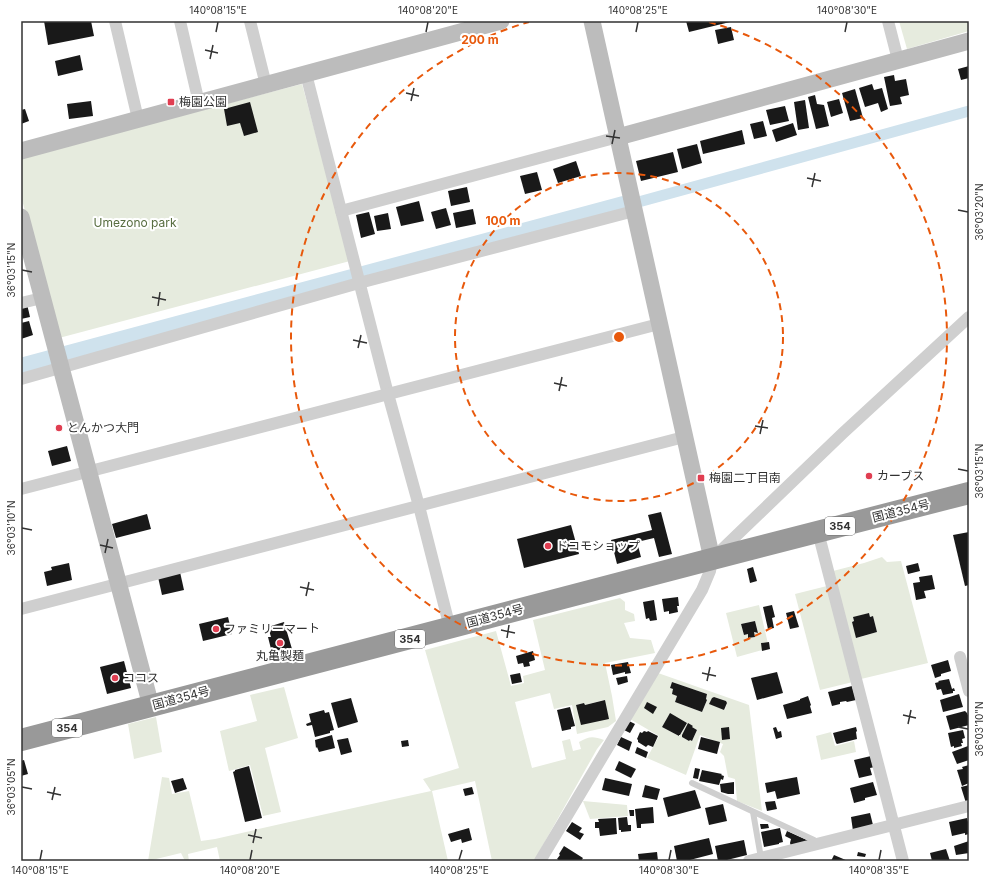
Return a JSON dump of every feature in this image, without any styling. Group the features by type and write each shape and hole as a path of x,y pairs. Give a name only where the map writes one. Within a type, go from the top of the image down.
{"highway":[{"name":"国道354号","path":"21,740 969,493"}],"street":[{"path":"115,21 138,119"},
{"path":"180,21 199,103"},
{"path":"250,21 266,85"},
{"path":"21,151 501,21"},
{"path":"540,861 702,590 710,571 712,559 592,21"},
{"path":"888,21 898,60"},
{"path":"341,212 969,41"},
{"path":"306,74 450,628"},
{"path":"21,379 359,282 633,206"},
{"path":"21,217 151,706"},
{"path":"21,303 42,298"},
{"path":"712,559 843,433 969,317"},
{"path":"21,489 659,324"},
{"path":"21,609 684,437"},
{"path":"818,532 903,861"},
{"path":"960,656 967,678 969,691"},
{"path":"749,861 969,806"}],"lane":[{"path":"692,783 814,840 816,844"},
{"path":"753,812 761,858"}],"green space":[{"path":"899,21 969,21 969,31 907,49"},
{"name":"Umezono park","path":"302,84 350,261 59,338 21,196 21,160 23,157"},
{"path":"882,557 887,562 901,561 928,663 861,679 833,571","holes":["869,613 870,617 873,616 877,632 857,638 852,622 854,621 853,618"]},
{"path":"827,586 853,682 820,690 795,594"},
{"path":"620,598 625,602 625,610 634,614 635,621 624,623 630,638 651,640 655,653 605,663 616,721 608,727 577,734 572,705 554,709 550,693 515,702 532,768 566,759 562,741 570,739 573,751 581,749 579,742 591,737 604,740 597,749 534,861 492,861 475,781 432,791 448,861 220,861 217,847 188,854 189,861 185,861 181,853 148,861 162,777 169,778 172,794 189,791 201,841 431,791 423,779 459,768 425,650 496,631 511,686 524,683 523,676 545,670 533,620","holes":["604,700 608,715 581,722 576,705 584,703 585,705"]},
{"path":"759,605 769,648 737,657 726,613","holes":["755,621 758,633 754,632 755,637 749,638 748,634 744,635 741,624"]},
{"path":"658,673 749,705 762,811 737,801 735,779 728,777 724,756 720,752 723,744 700,735 686,775 647,758 659,736 630,719","holes":["672,682 707,694 707,700 702,712 675,702 677,696 673,689 670,688","714,697 726,701 727,703 725,710 710,704 712,698","670,714 687,723 679,736 662,727","688,724 697,730 692,741 682,737"]},
{"path":"284,687 298,738 265,748 281,812 263,816 250,765 229,771 220,731 257,721 250,695"},
{"path":"156,717 162,752 134,759 128,724"},
{"path":"831,732 835,746 854,741 856,752 821,760 816,736"},
{"path":"583,801 627,805 628,816 590,819"}],"building":[{"path":"44,21 91,21 94,36 48,45"},
{"path":"686,21 730,21 730,22 689,32"},
{"path":"731,27 734,40 718,44 715,30"},
{"path":"80,55 83,70 58,76 55,61"},
{"path":"969,66 969,78 961,80 958,69"},
{"path":"894,75 895,81 906,79 909,95 900,97 902,104 890,106 884,77"},
{"path":"872,84 874,90 882,88 888,109 881,112 878,103 865,107 859,88"},
{"path":"855,89 863,118 850,121 842,93"},
{"path":"815,95 817,104 824,105 829,126 816,129 808,97"},
{"path":"839,99 843,113 831,117 827,102"},
{"path":"805,100 809,128 798,130 794,102"},
{"path":"91,101 93,116 69,119 67,104"},
{"path":"250,102 258,132 244,136 240,123 227,126 224,109"},
{"path":"785,106 789,121 770,125 766,110"},
{"path":"25,109 29,121 21,124 21,110"},
{"path":"763,121 767,136 754,139 750,124"},
{"path":"793,123 797,135 776,142 772,130"},
{"path":"742,130 745,144 703,154 700,141"},
{"path":"697,144 702,163 682,169 677,149"},
{"path":"673,152 678,172 641,181 636,161"},
{"path":"576,161 581,176 558,183 553,169"},
{"path":"537,172 542,190 525,194 520,176"},
{"path":"467,187 470,202 451,206 448,191"},
{"path":"419,201 424,221 401,226 396,207"},
{"path":"446,208 451,225 436,229 431,212"},
{"path":"473,209 476,224 456,228 453,213"},
{"path":"369,212 375,234 361,238 356,215"},
{"path":"388,213 391,229 377,231 374,216"},
{"path":"27,304 30,317 21,319 21,306"},
{"path":"29,321 33,335 21,339 21,323"},
{"path":"67,446 71,461 52,466 48,451"},
{"path":"661,512 672,554 659,557 654,538 637,542 641,557 617,564 611,540 652,530 648,515"},
{"path":"147,514 151,529 116,538 112,524"},
{"name":"ドコモショップ","path":"571,525 579,554 524,568 517,539"},
{"path":"969,532 969,585 965,586 953,535"},
{"path":"69,563 72,580 47,586 44,572 52,570 51,567"},
{"path":"918,563 920,571 908,574 906,566"},
{"path":"753,567 757,581 750,583 747,569"},
{"path":"180,572 184,590 162,595 158,577"},
{"path":"932,575 935,589 924,591 926,598 916,600 913,583 920,582 919,577"},
{"path":"678,597 678,612 669,614 669,611 664,612 662,599"},
{"path":"654,600 657,620 650,621 649,618 646,619 643,602"},
{"path":"772,605 775,617 772,618 774,628 768,629 763,607"},
{"path":"794,611 799,627 790,629 786,613"},
{"path":"869,613 870,617 873,616 877,632 856,638 852,622 854,621 853,617"},
{"name":"ファミリーマート","path":"228,617 232,634 203,641 199,624"},
{"path":"755,621 758,633 754,632 755,637 748,638 748,634 744,635 741,624"},
{"name":"丸亀製麺","path":"284,622 292,649 285,651 285,654 273,657 268,637 271,637 268,627"},
{"path":"769,642 770,649 762,651 761,643"},
{"path":"533,651 535,660 529,662 530,666 524,667 523,663 518,664 516,656"},
{"path":"948,660 951,671 941,674 941,676 935,678 931,665"},
{"name":"ココス","path":"124,661 131,688 107,694 100,667"},
{"path":"628,662 631,673 625,674 625,672 613,675 611,665"},
{"path":"777,672 783,693 757,700 751,678"},
{"path":"520,673 522,682 512,684 510,675"},
{"path":"627,676 628,682 618,685 616,678"},
{"path":"949,679 952,689 954,688 955,691 953,691 953,693 943,695 941,689 937,690 935,683"},
{"path":"672,682 707,694 707,700 702,712 675,702 677,696 672,694 673,689 670,688"},
{"path":"852,686 856,700 840,702 840,704 832,706 828,692"},
{"path":"959,694 963,707 943,712 940,700"},
{"path":"808,696 812,713 787,719 783,705"},
{"path":"714,697 726,701 727,703 724,710 709,704"},
{"path":"351,698 358,722 338,728 331,703"},
{"path":"605,700 609,719 581,725 576,705 584,703 585,705"},
{"path":"647,702 657,707 653,714 644,708"},
{"path":"570,707 575,726 571,727 571,729 562,731 557,710"},
{"path":"324,710 325,713 329,712 334,730 330,731 330,733 315,737 312,725 307,726 306,724 311,722 309,714"},
{"path":"965,711 969,718 969,725 950,730 946,716"},
{"path":"670,713 687,723 679,736 662,727"},
{"path":"629,721 635,724 630,733 624,730"},
{"path":"688,723 697,730 692,741 682,737"},
{"path":"729,727 730,739 722,740 721,728"},
{"path":"776,727 778,732 781,731 782,737 776,739 773,728"},
{"path":"856,727 857,739 836,743 833,733"},
{"path":"963,730 965,738 962,739 962,746 954,748 954,746 951,747 948,733"},
{"path":"644,731 648,731 658,736 653,747 648,745 646,747 638,742 637,739 640,732 642,733"},
{"path":"332,735 335,748 319,752 317,747 316,748 315,740"},
{"path":"621,737 632,742 629,751 617,745"},
{"path":"701,737 720,742 717,754 698,749"},
{"path":"348,738 352,752 341,755 337,740"},
{"path":"408,740 409,746 402,747 401,741"},
{"path":"968,746 969,760 957,764 952,752"},
{"path":"637,747 648,752 646,758 635,753"},
{"path":"871,756 875,767 870,768 872,775 859,778 854,760"},
{"path":"24,760 28,774 21,776 21,761"},
{"path":"619,761 636,769 631,778 615,770"},
{"path":"969,765 969,783 962,786 957,770 963,769 962,767"},
{"path":"249,766 262,818 245,822 233,772"},
{"path":"695,768 700,769 698,779 693,778"},
{"path":"702,770 722,774 721,775 724,776 723,780 721,779 719,785 699,781"},
{"path":"797,777 800,794 777,799 775,791 767,793 765,783"},
{"path":"183,778 187,789 175,793 171,781"},
{"path":"605,778 632,784 629,796 602,790"},
{"path":"734,782 734,794 721,792 720,784"},
{"path":"873,782 877,795 854,803 850,788"},
{"path":"645,785 660,789 657,800 642,797"},
{"path":"969,785 969,802 966,803 961,787"},
{"path":"472,787 474,794 465,796 463,789"},
{"path":"695,790 701,808 668,817 663,798"},
{"path":"775,801 777,809 767,811 765,802"},
{"path":"723,804 727,821 709,825 705,808"},
{"path":"653,807 654,823 641,824 641,828 637,828 635,809"},
{"path":"629,810 634,810 634,816 630,816"},
{"path":"870,813 873,825 853,831 851,817"},
{"path":"627,817 628,825 631,825 631,831 621,832 621,830 619,830 618,818"},
{"path":"616,818 617,834 600,836 599,828 595,828 595,822 599,822 598,819"},
{"path":"967,818 969,834 965,835 965,833 952,836 949,822"},
{"path":"572,822 582,828 579,832 584,834 580,840 566,831"},
{"path":"760,824 768,824 769,828 761,829"},
{"path":"469,828 472,840 462,843 461,839 451,842 448,834"},
{"path":"780,828 783,842 764,847 761,832"},
{"path":"787,831 809,841 791,846 791,839 785,836"},
{"path":"709,838 713,854 686,861 677,861 674,846"},
{"path":"744,840 747,855 718,861 715,846"},
{"path":"969,841 969,853 956,855 954,846"},
{"path":"564,846 583,858 581,861 560,861 557,859"},
{"path":"946,849 950,861 932,861 930,853"},
{"path":"657,852 658,861 639,861 638,854"},
{"path":"858,852 866,854 865,857 857,856"},
{"path":"834,855 848,861 831,861"}],"waterway":[{"path":"624,206 969,111"},
{"path":"21,368 624,206"}],"place":[{"name":"梅園公園","path":"171,102"},
{"name":"とんかつ大門","path":"59,428"},
{"name":"カーブス","path":"869,476"},
{"name":"梅園二丁目南","path":"701,478"},
{"name":"ドコモショップ","path":"548,546"},
{"name":"ファミリーマート","path":"216,629"},
{"name":"丸亀製麺","path":"280,643"},
{"name":"ココス","path":"115,678"}]}
